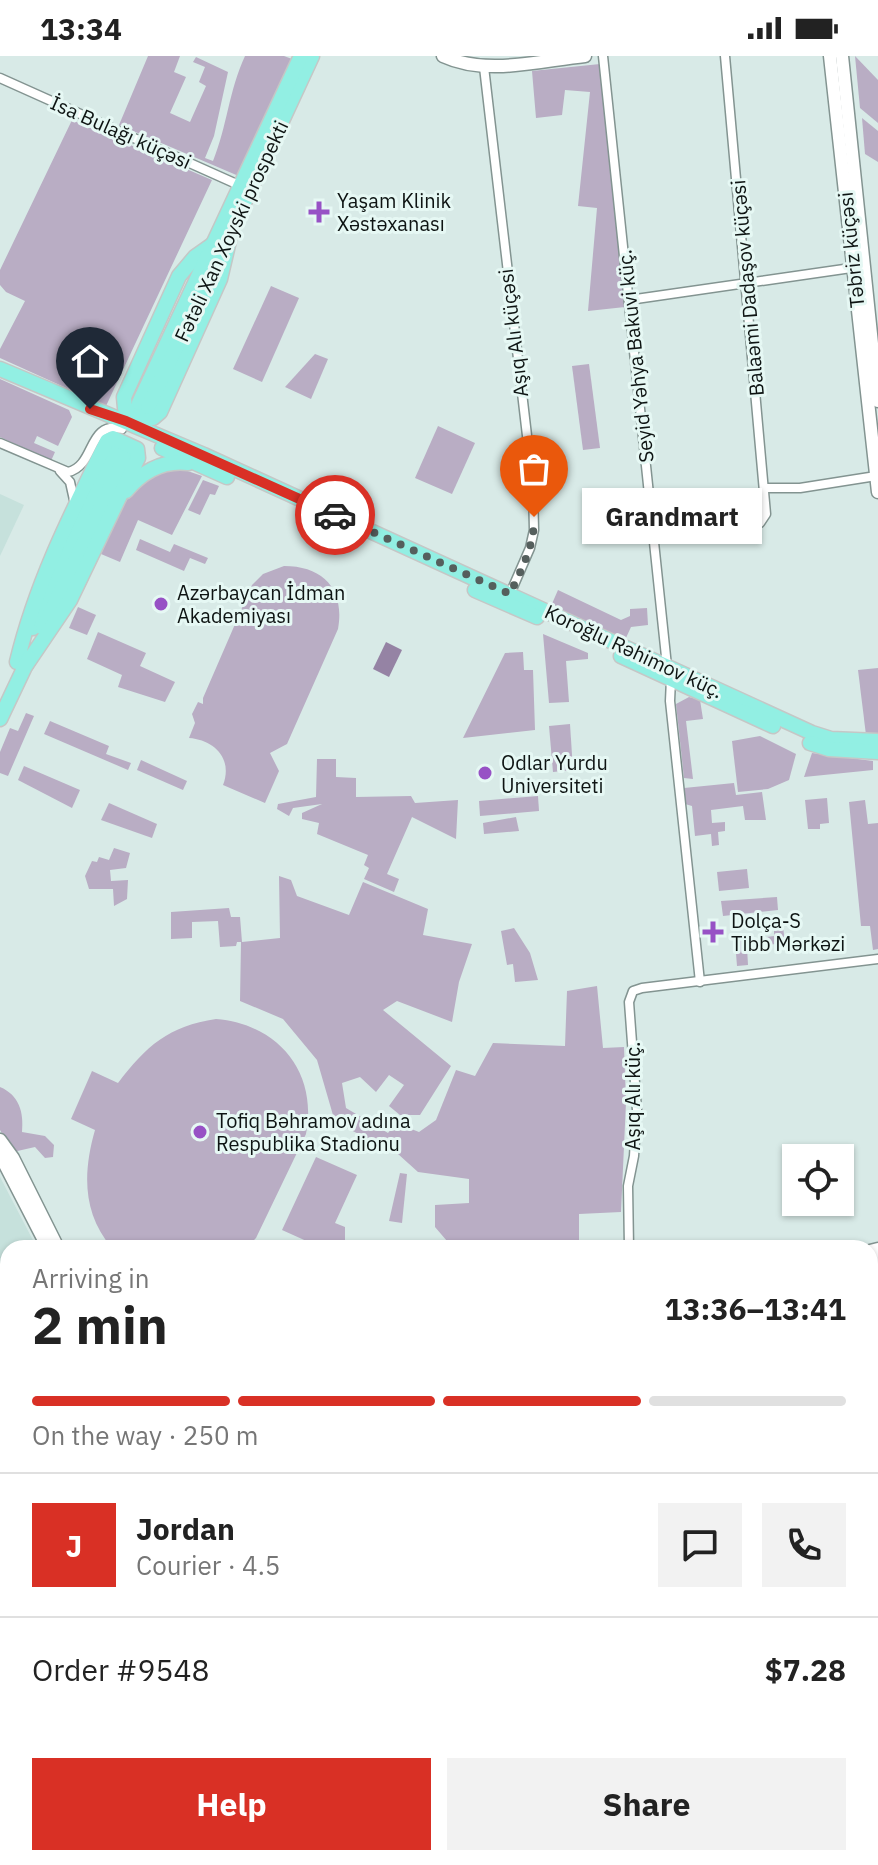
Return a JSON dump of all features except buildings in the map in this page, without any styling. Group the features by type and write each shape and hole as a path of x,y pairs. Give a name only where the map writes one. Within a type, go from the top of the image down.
{"main road":[{"name":"Fətəli Xan Xoyski prospekti","path":"149,407 212,245 301,56"},
{"name":"Fətəli Xan Xoyski prospekti","path":"149,407 220,279 232,228 312,56"},
{"path":"443,56 467,65 484,67 585,56"},
{"name":"Təbriz küçəsi","path":"830,56 878,401"},
{"name":"Təbriz küçəsi","path":"842,56 878,492"},
{"path":"90,409 109,411 124,397 179,276 195,257 212,245"},
{"name":"Koroğlu Rəhimov küç.","path":"0,369 185,447 820,736 878,741"},
{"path":"124,397 125,408 153,418 149,407"},
{"path":"149,407 165,432 185,447"},
{"name":"Koroğlu Rəhimov küç.","path":"122,429 668,667 817,746 878,752"},
{"path":"0,698 21,664 70,600 139,453 134,447 113,438 105,445 33,601 21,664"},
{"path":"0,719 21,664 122,450"},
{"path":"112,511 132,484 155,467 176,462 208,468"},
{"path":"0,1140 13,1158 54,1240"},
{"path":"0,1155 44,1240"}],"street":[{"name":"Seyid Yəhya Bakuvi küç.","path":"603,56 700,982"},
{"name":"Balaəmi Dadaşov küçəsi","path":"654,534 765,520 765,488 725,56"},
{"name":"Aşıq Alı küçəsi","path":"484,67 499,219 533,487 534,530 510,594"},
{"name":"İsa Bulağı küçəsi","path":"0,78 241,186"},
{"path":"629,300 859,267"},
{"path":"0,443 68,472 78,469 101,431 110,427 122,429"},
{"path":"59,470 74,492 71,517"},
{"path":"765,488 800,488 876,476"},
{"path":"700,982 878,959"},
{"name":"Aşıq Alı küç.","path":"629,1240 628,1186 634,1156 637,1110 629,1002 633,991 642,988 700,982"}],"shaded area":[{"path":"148,56 180,56 174,72 186,77 170,113 190,122 206,86 199,82 205,67 193,62 196,57 228,72 214,136 205,158 213,161 245,56 284,56 292,59 241,177 119,125"},
{"path":"855,56 878,80 878,123 860,108"},
{"path":"600,64 625,307 588,311 597,208 578,206 590,92 565,90 562,115 536,118 532,71"},
{"path":"862,118 878,131 878,162 865,154"},
{"path":"72,120 212,180 106,406 0,358 0,349 25,301 6,292 0,285 0,270"},
{"path":"271,286 299,298 262,382 233,369"},
{"path":"315,354 328,359 311,399 285,387"},
{"path":"589,364 600,448 583,450 572,366"},
{"path":"0,379 69,410 72,417 58,446 37,436 34,443 55,452 51,461 0,437"},
{"path":"438,426 475,443 452,494 415,478"},
{"path":"179,468 202,476 172,535 138,520 120,562 101,554 128,498 149,478 162,471"},
{"path":"203,480 219,486 215,495 210,494 200,515 188,510"},
{"path":"0,494 24,505 0,556"},
{"path":"140,539 170,552 174,544 208,558 205,564 190,558 184,571 136,550"},
{"path":"284,566 310,570 329,583 338,603 338,629 287,744 270,753 279,771 265,803 223,785 226,767 220,752 207,743 189,738 195,723 192,714 198,702 203,704 252,585 263,574"},
{"path":"558,590 621,620 630,616 630,609 647,608 648,625 631,627 625,640 551,606"},
{"path":"78,607 96,615 87,635 69,628"},
{"path":"98,632 146,653 140,666 175,682 165,702 118,687 122,675 87,659"},
{"path":"543,634 588,653 588,659 566,661 569,702 549,703"},
{"path":"386,642 402,650 389,677 373,669"},
{"path":"523,652 524,670 533,670 535,730 463,738 505,653"},
{"path":"878,668 878,734 866,735 858,670"},
{"path":"689,697 700,700 703,719 686,721 693,779 684,778 676,704"},
{"path":"26,713 34,716 8,776 0,773 0,752 10,728 18,731"},
{"path":"50,721 109,746 106,754 131,763 128,770 44,734"},
{"path":"570,724 573,770 553,772 549,726"},
{"path":"760,736 796,754 789,780 768,789 738,792 732,741"},
{"path":"812,753 873,761 873,770 804,777"},
{"path":"317,759 336,759 336,777 356,778 356,797 411,796 415,803 458,800 456,839 412,817 387,874 399,879 394,892 364,879 369,868 364,865 368,855 317,834 319,823 302,819 302,813 322,804 293,808 289,816 277,809 278,804 316,797"},
{"path":"141,760 187,781 183,790 137,770"},
{"path":"24,766 80,790 72,808 18,780"},
{"path":"734,783 736,795 762,792 766,820 745,820 743,806 711,810 712,823 725,822 725,831 718,832 719,845 712,846 711,834 695,836 692,806 685,804 684,788"},
{"path":"538,796 539,811 480,816 479,801"},
{"path":"827,798 829,823 820,824 820,829 808,829 805,800"},
{"path":"865,800 868,824 878,823 878,949 873,950 870,926 861,926 849,802"},
{"path":"109,803 157,824 152,838 101,820"},
{"path":"516,817 519,831 484,834 483,823"},
{"path":"114,848 130,853 126,868 110,870 111,881 128,880 127,899 114,906 113,889 89,889 85,876 92,861 97,862 99,857 109,860"},
{"path":"747,869 749,888 719,891 717,872"},
{"path":"279,876 291,880 297,896 349,915 363,882 428,909 423,935 472,944 459,982 452,1022 397,1001 383,1010 451,1066 420,1115 400,1115 389,1106 404,1085 389,1075 376,1092 360,1077 342,1083 346,1108 388,1133 396,1123 419,1132 436,1120 456,1070 475,1076 493,1043 565,1046 567,991 597,986 603,1048 624,1047 626,1102 621,1212 579,1214 579,1240 446,1240 435,1227 435,1205 469,1203 469,1179 418,1172 398,1154 335,1122 317,1060 283,1019 240,1001 241,942 237,942 236,946 220,947 218,921 192,922 192,938 171,939 171,912 229,908 231,917 240,917 242,942 280,938"},
{"path":"777,897 778,910 723,916 721,901"},
{"path":"783,926 785,943 747,947 748,965 737,966 735,941 774,936 774,927"},
{"path":"514,928 530,953 538,980 515,982 513,964 507,965 501,931"},
{"name":"Tofiq Bəhramov adına Respublika Stadionu","path":"216,1019 258,1030 289,1055 306,1091 306,1134 254,1240 106,1240 95,1221 88,1192 88,1161 95,1130 71,1119 92,1071 118,1083 149,1048 172,1033"},
{"path":"0,1087 12,1095 19,1105 22,1132 45,1136 54,1145 53,1157 45,1158 35,1147 13,1152 0,1130"},
{"path":"316,1157 357,1175 335,1223 345,1227 345,1240 304,1240 282,1230"},
{"path":"400,1173 407,1174 402,1223 389,1221"},
{"path":"0,1177 33,1240 0,1240"}],"way so far":[{"path":"335,515 510,594 530,548 534,517"}],"place":[{"name":"Yaşam Klinik Xəstəxanası","path":"319,212"},
{"name":"Grandmart","path":"534,517"},
{"name":"Azərbaycan İdman Akademiyası","path":"161,604"},
{"name":"Odlar Yurdu Universiteti","path":"485,773"},
{"name":"Dolça-S Tibb Mərkəzi","path":"713,932"},
{"name":"Tofiq Bəhramov adına Respublika Stadionu","path":"200,1132"}],"route":[{"path":"90,409 126,421 335,515"}]}
